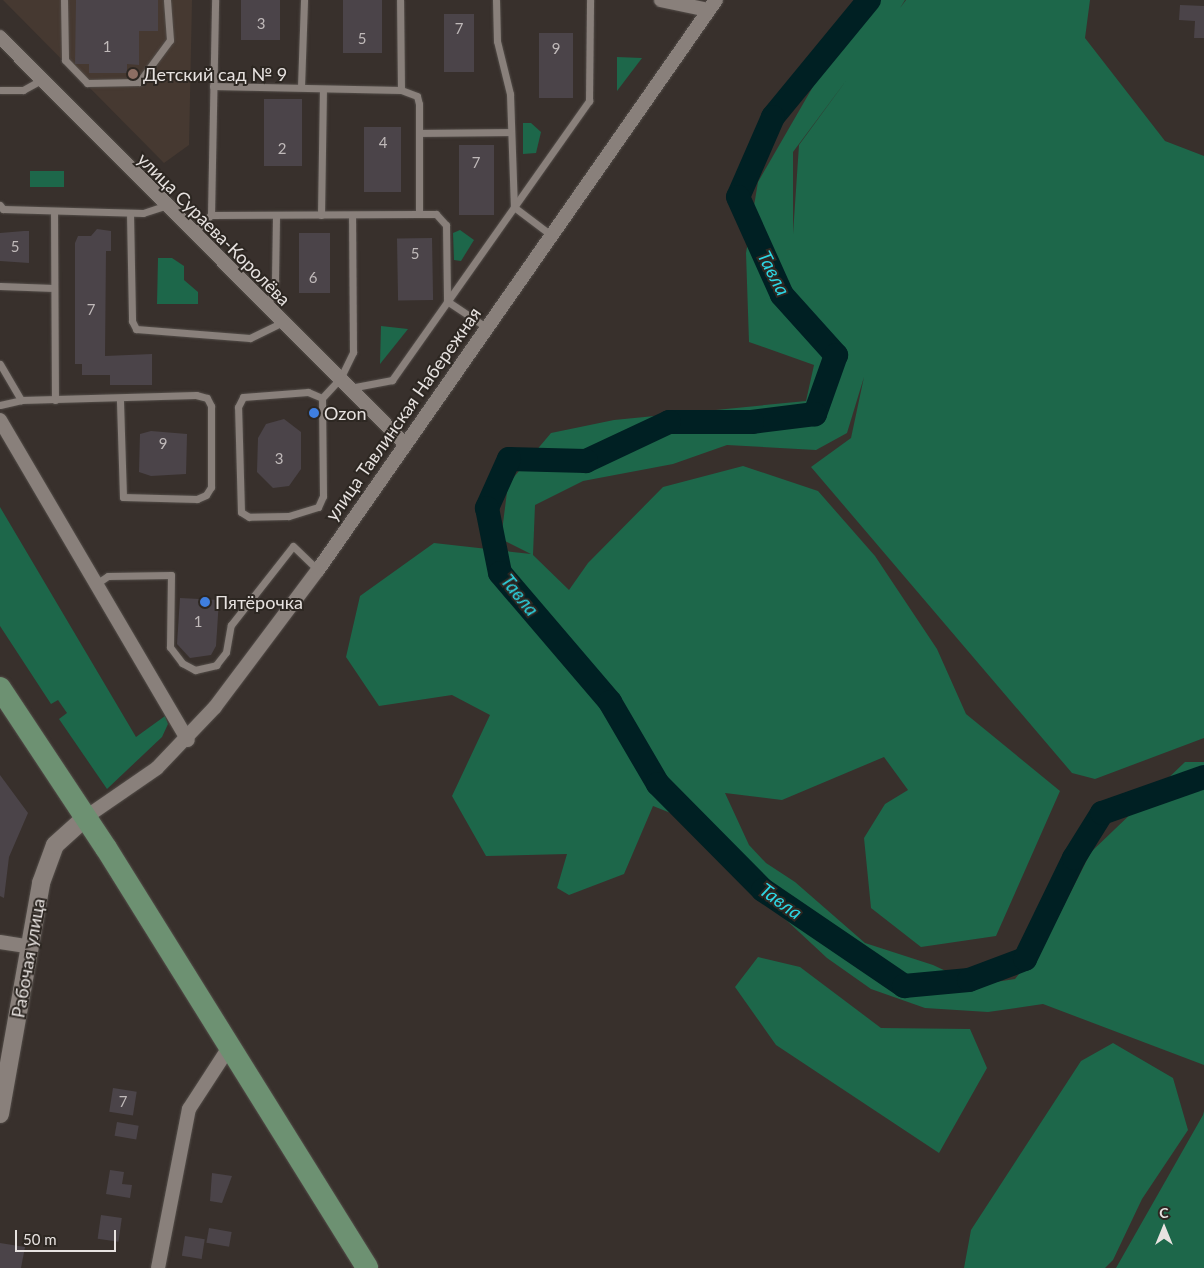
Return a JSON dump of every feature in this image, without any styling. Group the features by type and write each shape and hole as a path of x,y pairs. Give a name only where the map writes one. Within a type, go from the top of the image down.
{"main road":[{"path":"0,688 86,817 228,1049 367,1268"}],"street":[{"path":"661,0 712,5"},
{"name":"улица Тавлинская Набережная","path":"86,817 157,768 188,740 318,570 404,443 712,5"},
{"name":"улица Сураева-Королёва","path":"0,37 164,206 194,233 267,309 345,383 404,443"},
{"path":"0,420 188,740"},
{"name":"Рабочая улица","path":"0,1114 47,862 69,829 86,817"},
{"path":"0,942 30,947"},
{"path":"158,1268 189,1109 228,1049"}],"lane":[{"path":"64,0 65,60 87,83 139,82 170,40 167,0"},
{"path":"194,233 211,215 215,0"},
{"path":"301,87 304,0"},
{"path":"400,0 401,90"},
{"path":"496,0 496,41 510,94 514,207 551,235"},
{"path":"322,398 345,383 392,380 589,101 590,0"},
{"path":"0,90 23,90 41,80"},
{"path":"213,86 301,87 323,90 401,90 417,96 419,214"},
{"path":"321,215 323,90"},
{"path":"419,133 510,132"},
{"path":"0,205 3,209 130,213 164,206"},
{"path":"54,210 55,400"},
{"path":"130,213 132,321 136,329 250,338 281,323"},
{"path":"211,215 436,214 446,225 447,300"},
{"path":"267,309 275,281 276,215"},
{"path":"345,383 353,352 352,215"},
{"path":"0,286 54,288"},
{"path":"447,300 486,327"},
{"path":"0,364 21,400"},
{"path":"308,392 322,398 326,412 323,496 318,507 288,516 249,517 241,512 238,407 243,397 308,392"},
{"path":"0,405 21,400 120,400 196,395 207,398 211,406 211,487 206,495 197,499 123,497 120,400"},
{"path":"96,584 108,576 171,575 170,647 182,663 195,670 216,666 226,652 231,625 293,546 318,570"}],"shaded area":[{"name":"Детский сад № 9","path":"3,0 192,0 189,145 164,163"}],"green space":[{"path":"863,0 905,0 900,8 906,0 1090,0 1085,38 1165,141 1204,156 1204,738 1095,779 1072,773 811,467 851,438 864,377 847,433 816,450 727,445 673,464 583,481 535,505 533,555 569,590 588,563 663,487 743,466 818,491 875,556 937,649 966,714 1060,791 996,936 921,947 871,908 864,838 885,804 908,790 884,757 782,800 725,793 749,845 766,863 795,882 865,943 933,965 976,985 1015,979 1047,939 1091,852 1185,762 1204,762 1204,1065 1043,1004 988,1012 925,1008 871,989 827,958 709,848 716,831 653,806 624,874 569,895 557,888 567,854 486,856 452,796 490,715 452,695 379,706 346,657 360,596 434,543 531,554 501,539 508,484 551,433 614,420 806,401 814,365 749,342 746,253 758,182","holes":["848,78 799,145 793,234 793,152"]},
{"path":"617,57 642,58 617,91"},
{"path":"523,123 531,123 541,132 536,153 523,154"},
{"path":"30,171 64,171 64,187 30,187"},
{"path":"460,230 474,240 461,261 454,260 453,233"},
{"path":"158,258 172,258 184,266 184,280 198,292 198,304 157,304"},
{"path":"381,326 408,329 380,364"},
{"path":"0,507 136,737 165,716 168,724 162,737 107,789 59,719 67,713 58,700 51,704 0,626"},
{"path":"758,957 800,967 881,1028 970,1029 987,1068 939,1153 776,1045 735,987"},
{"path":"1113,1043 1173,1078 1188,1130 1142,1199 1113,1260 1105,1268 964,1268 971,1230 1081,1061"},
{"path":"1204,1111 1204,1268 1116,1268 1203,1115"}],"building":[{"path":"76,0 158,0 158,31 139,31 139,65 127,64 127,73 89,73 89,64 75,64"},
{"path":"241,0 280,0 280,40 241,40"},
{"path":"343,0 382,0 382,53 343,53"},
{"path":"1180,5 1204,6 1204,38 1194,38 1195,21 1179,20"},
{"path":"444,14 474,14 474,72 444,72"},
{"path":"539,33 573,33 573,98 539,98"},
{"path":"264,99 302,99 302,166 264,166"},
{"path":"364,127 401,127 401,192 364,192"},
{"path":"459,145 494,145 494,215 459,215"},
{"path":"97,229 111,231 111,251 106,251 105,356 152,354 152,385 110,385 110,375 82,375 82,364 75,364 75,243 78,236 91,236"},
{"path":"29,231 29,263 0,261 0,233"},
{"path":"299,233 330,233 330,293 299,293"},
{"path":"432,238 433,300 398,301 397,239"},
{"path":"284,419 301,432 301,469 289,486 273,488 257,472 258,438 266,424"},
{"path":"151,431 187,434 186,474 151,476 139,472 140,434"},
{"path":"180,598 219,600 216,646 211,655 190,658 177,644"},
{"path":"0,775 28,813 9,857 4,898 0,896"},
{"path":"113,1088 137,1092 133,1115 109,1112"},
{"path":"117,1122 139,1126 136,1140 115,1136"},
{"path":"110,1170 124,1172 122,1184 132,1185 130,1198 106,1194"},
{"path":"212,1173 232,1176 222,1203 210,1201"},
{"path":"101,1215 122,1218 118,1242 98,1239"},
{"path":"209,1228 232,1232 229,1247 206,1243"},
{"path":"185,1236 205,1239 202,1259 182,1256"},
{"path":"0,1243 25,1247 21,1268 0,1268"}],"waterway":[{"name":"Тавла","path":"869,0 773,117 738,197 782,295 836,355 815,414 752,422 669,422 586,461 509,459 487,508 500,573 610,702 658,784 763,890 904,986 969,980 1025,959 1074,858 1102,813 1204,777"}],"place":[{"name":"Детский сад № 9","path":"133,74"},
{"name":"Ozon","path":"314,413"},
{"name":"Пятёрочка","path":"205,602"}]}
